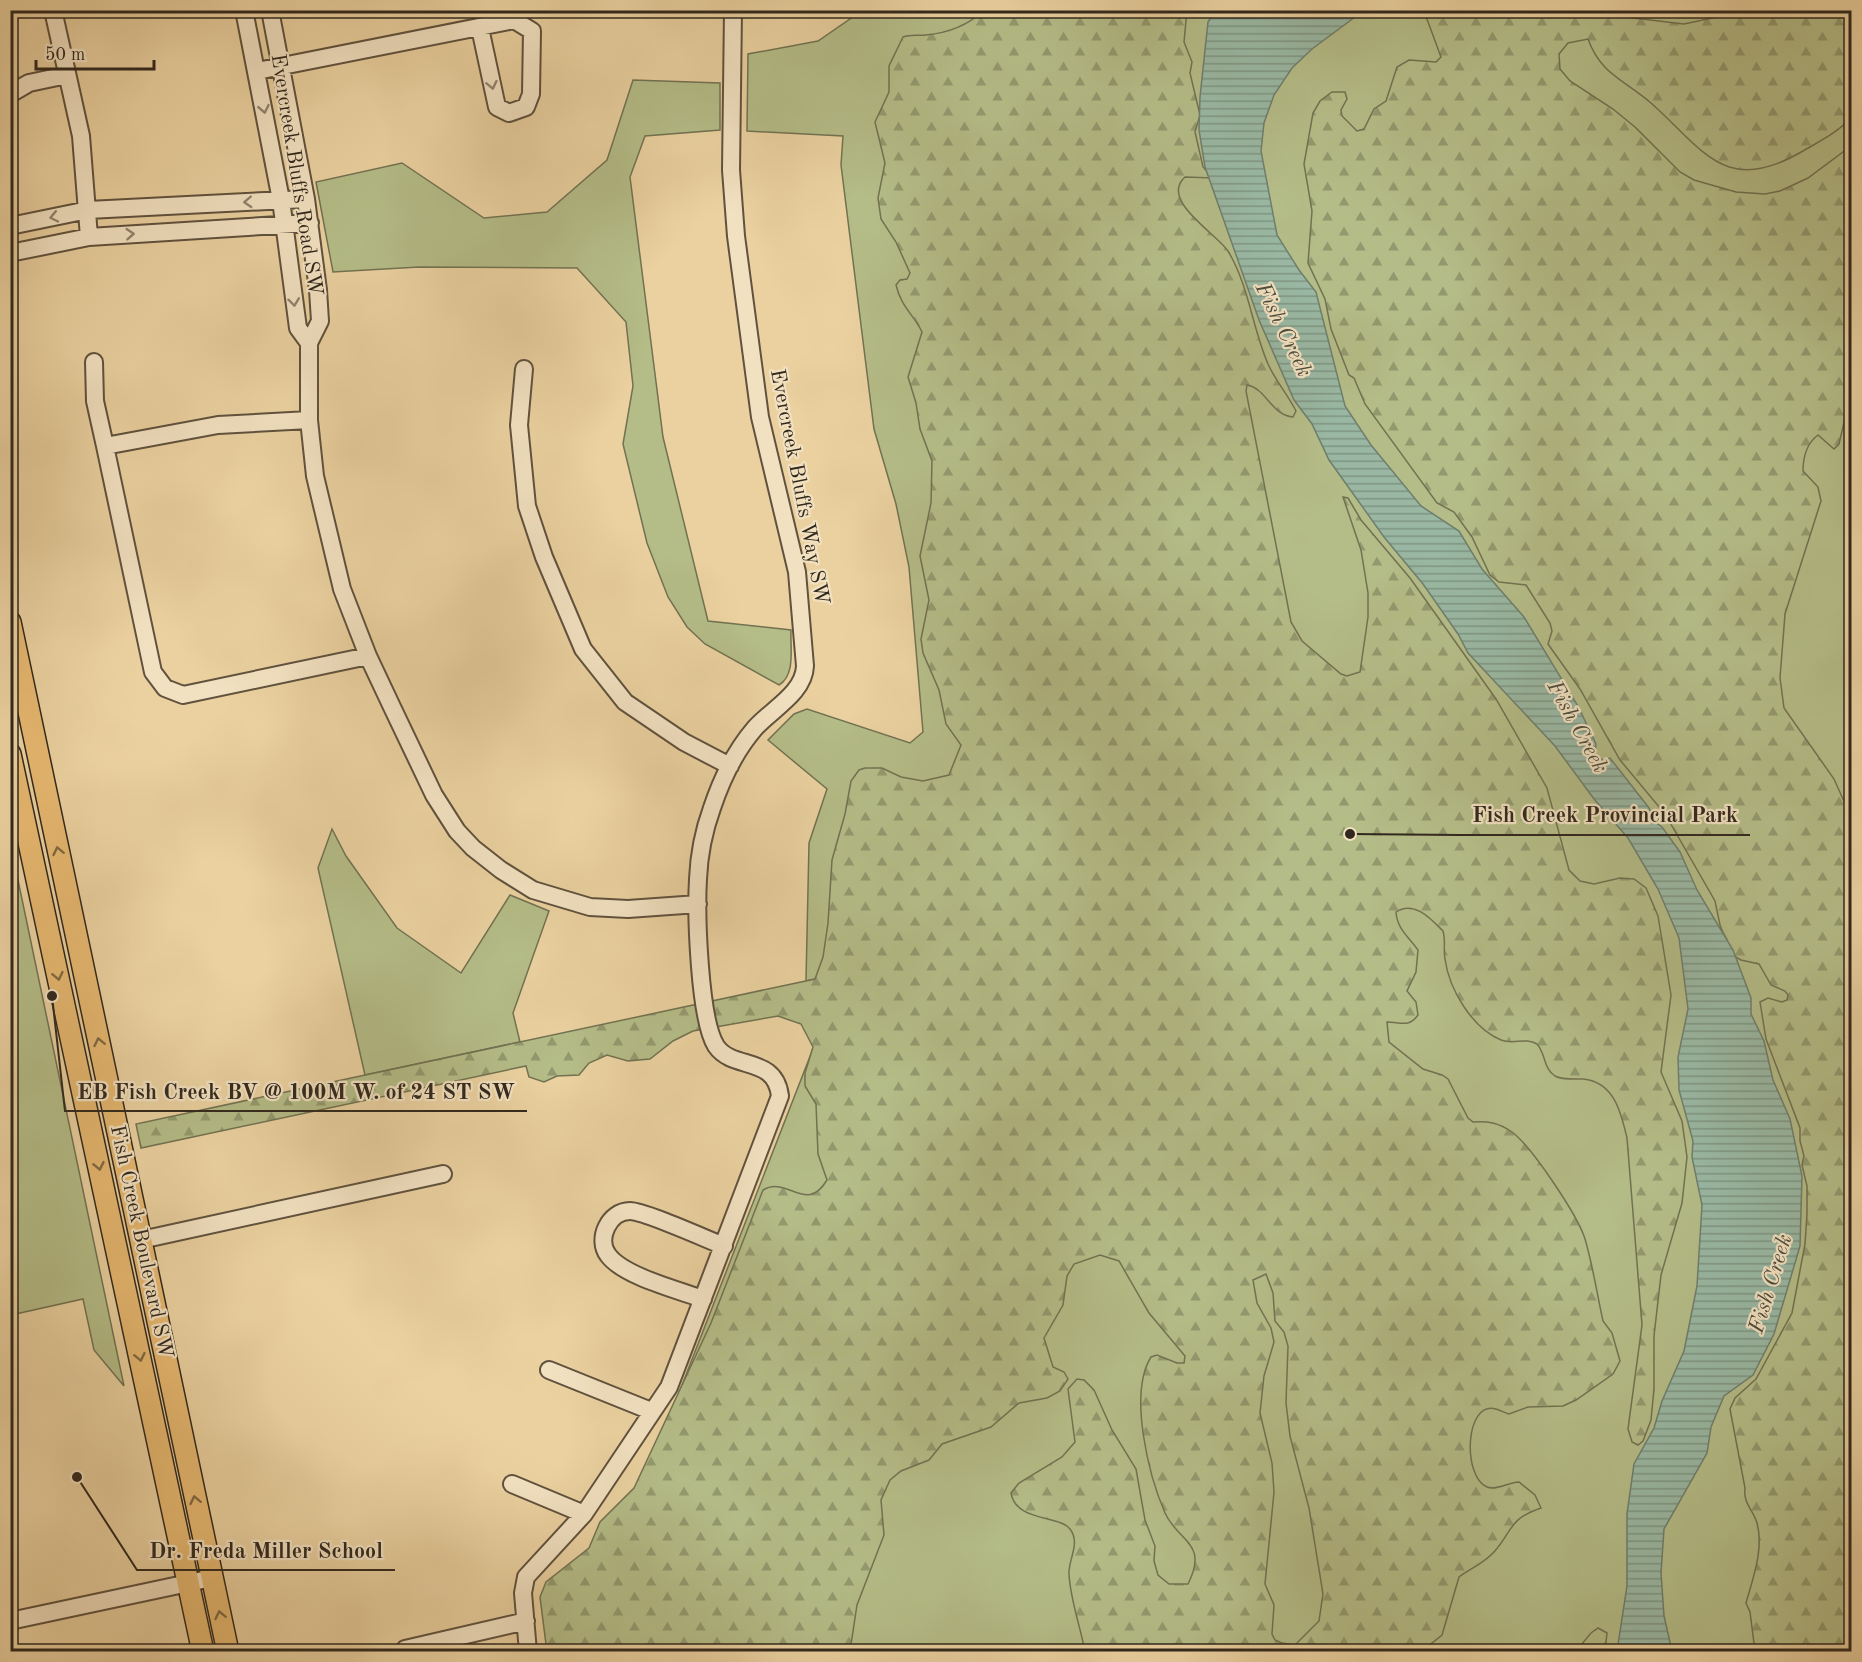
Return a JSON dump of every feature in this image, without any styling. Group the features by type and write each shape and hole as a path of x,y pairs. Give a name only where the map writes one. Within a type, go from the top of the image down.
{"main road":[{"name":"Fish Creek Boulevard SW","path":"10,622 228,1652"},
{"name":"Fish Creek Boulevard SW","path":"10,754 203,1652"}],"street":[{"path":"53,10 81,136 89,237"},
{"name":"Evercreek Bluffs Road SW","path":"244,10 281,200 298,328 309,343"},
{"name":"Evercreek Bluffs Road SW","path":"270,10 310,223 320,321 309,343 309,420 315,476 342,589 368,656 434,795 458,831 473,848 501,870 533,890 590,907 628,909 698,904"},
{"name":"Evercreek Bluffs Way SW","path":"528,1652 523,1593 526,1577 584,1514 669,1386 780,1096 777,1082 768,1072 725,1054 716,1045 705,1012 698,904 702,842 712,807 730,766 754,729 797,689 804,677 805,666 796,572 760,417 736,236 731,170 733,10"},
{"path":"257,71 514,20 532,32 531,94 526,107 509,113 497,107 480,27"},
{"path":"10,94 29,83 67,75"},
{"path":"10,226 87,210 306,199"},
{"path":"10,253 89,237 310,223"},
{"path":"94,362 95,401 153,672 165,688 183,695 191,694 368,656"},
{"path":"524,369 519,425 527,506 544,557 583,649 625,702 684,742 730,766"},
{"path":"105,446 218,425 309,420"},
{"path":"49,932 74,926"},
{"path":"141,1240 443,1174"},
{"path":"703,1299 620,1266 608,1255 603,1244 606,1226 621,1213 636,1212 724,1246"},
{"path":"549,1370 651,1412"},
{"path":"512,1484 584,1514"},
{"path":"10,1621 212,1578"},
{"path":"405,1649 526,1621"}],"green space":[{"path":"863,10 1851,11 1851,1651 578,1652 832,1000 832,976 806,981 809,843 827,789 768,740 794,714 807,709 910,743 923,732 909,567 896,504 874,429 841,165 843,136 747,131 748,54 818,41"},
{"path":"1187,10 1184,42 1192,62 1190,73 1200,115 1195,132 1203,167 1213,178 1185,177 1179,186 1179,196 1184,206 1228,251 1246,292 1268,364 1296,411 1293,417 1279,412 1259,391 1247,385 1246,391 1291,622 1302,641 1341,674 1347,676 1360,672 1368,617 1368,593 1361,550 1343,497 1348,498 1361,520 1410,578 1496,699 1547,788 1569,870 1580,881 1594,884 1620,878 1634,879 1646,888 1658,916 1671,995 1661,1072 1682,1121 1687,1157 1682,1203 1661,1275 1654,1336 1654,1389 1651,1420 1643,1441 1638,1445 1632,1442 1628,1429 1642,1325 1627,1138 1619,1109 1609,1092 1594,1081 1565,1079 1551,1073 1537,1044 1528,1041 1501,1040 1481,1026 1464,1006 1451,983 1445,959 1443,931 1422,912 1409,908 1403,909 1396,912 1397,918 1404,932 1418,950 1416,972 1407,991 1416,1002 1418,1015 1408,1023 1387,1022 1389,1042 1423,1069 1448,1079 1468,1118 1473,1122 1489,1122 1503,1126 1521,1140 1542,1166 1581,1228 1593,1270 1603,1321 1612,1333 1620,1361 1613,1374 1576,1400 1563,1406 1528,1407 1509,1414 1496,1409 1486,1409 1478,1416 1470,1440 1474,1469 1479,1480 1491,1488 1519,1482 1535,1495 1541,1508 1517,1521 1490,1556 1459,1577 1442,1635 1422,1651 1082,1651 1083,1642 1069,1574 1074,1546 1073,1534 1065,1525 1021,1509 1011,1493 1019,1483 1062,1457 1075,1442 1068,1389 1077,1379 1084,1380 1094,1390 1112,1430 1136,1469 1145,1520 1155,1546 1154,1561 1158,1575 1169,1584 1188,1584 1194,1570 1195,1559 1189,1544 1165,1513 1159,1497 1147,1457 1141,1413 1144,1373 1151,1357 1157,1355 1177,1363 1184,1363 1185,1356 1149,1313 1119,1261 1100,1255 1074,1264 1067,1276 1063,1305 1044,1338 1053,1367 1064,1372 1068,1379 1060,1391 1047,1398 1019,1403 991,1427 942,1444 929,1460 901,1471 890,1480 881,1500 884,1535 857,1605 850,1651 547,1652 540,1597 546,1582 589,1548 600,1522 634,1488 711,1323 763,1190 780,1187 804,1195 812,1194 819,1190 827,1180 818,1154 816,1104 805,1086 805,1073 813,1047 801,1024 778,1016 693,1031 673,1041 650,1059 628,1061 607,1055 589,1063 579,1075 557,1076 544,1082 529,1077 526,1066 141,1148 136,1124 815,979 823,957 828,923 832,860 845,814 851,781 859,770 865,768 882,768 901,777 923,781 949,775 961,745 946,724 939,690 923,653 921,639 929,600 920,556 931,503 932,461 920,429 916,403 908,377 922,332 898,293 896,285 900,280 907,279 910,273 896,242 881,219 878,198 885,163 875,122 889,92 889,66 903,37 949,30 964,24 983,11","holes":["1266,1274 1273,1293 1275,1321 1284,1332 1288,1346 1286,1403 1290,1436 1309,1508 1323,1594 1319,1621 1295,1645 1275,1640 1272,1634 1274,1605 1265,1584 1274,1492 1272,1463 1260,1413 1264,1376 1274,1342 1271,1328 1257,1303 1253,1280"]},
{"path":"1565,10 1684,24 1736,13 1757,17 1771,11 1851,11 1851,117 1835,132 1803,151 1776,164 1754,170 1735,168 1718,162 1702,151 1651,103 1607,69 1593,51 1588,39 1568,43 1559,54 1560,69 1570,81 1613,109 1635,127 1680,172 1694,180 1736,192 1765,194 1780,191 1808,178 1851,146 1851,198 1846,220 1851,251 1852,282 1851,393 1839,444 1834,449 1818,435 1811,442 1805,456 1803,471 1818,487 1821,501 1785,614 1780,678 1784,708 1834,779 1851,817 1851,1651 1755,1651 1750,1612 1746,1603 1757,1563 1759,1533 1755,1518 1745,1498 1730,1409 1735,1398 1756,1379 1792,1313 1805,1244 1807,1186 1802,1165 1804,1156 1800,1141 1800,1128 1766,1039 1760,1002 1768,998 1782,1002 1787,1000 1788,995 1785,991 1771,985 1759,964 1741,960 1732,955 1720,925 1715,901 1665,814 1620,760 1580,689 1548,644 1552,631 1550,623 1526,585 1499,582 1490,575 1472,537 1454,512 1437,503 1365,404 1354,378 1349,375 1331,329 1325,299 1308,263 1312,211 1304,164 1313,113 1320,101 1332,92 1345,92 1347,99 1341,110 1342,116 1357,131 1364,129 1374,109 1386,101 1397,67 1409,60 1436,62 1441,57 1424,11"},
{"path":"633,80 720,83 720,130 645,136 630,177 663,437 708,621 791,630 790,668 788,675 779,685 705,644 687,627 668,597 647,543 623,444 633,386 626,322 577,268 419,267 333,272 316,182 402,163 484,218 547,212 607,160"},
{"path":"332,829 346,856 397,928 461,973 510,895 549,911 513,1013 520,1042 365,1075 318,868"},
{"path":"10,842 124,1386 94,1350 83,1299 11,1315"},
{"path":"1598,1628 1607,1633 1605,1651 1576,1651 1591,1633"}],"water":[{"name":"Fish Creek","path":"1216,10 1363,11 1312,49 1292,68 1274,95 1264,123 1261,151 1277,235 1316,292 1345,406 1371,445 1421,506 1459,531 1482,569 1524,617 1578,706 1596,744 1595,754 1603,760 1610,758 1649,808 1655,822 1662,827 1680,852 1697,890 1733,950 1751,998 1751,1014 1764,1041 1773,1080 1790,1119 1802,1176 1800,1246 1774,1334 1753,1375 1724,1396 1711,1427 1707,1453 1664,1529 1661,1573 1664,1616 1672,1651 1617,1651 1627,1586 1627,1514 1634,1464 1654,1428 1662,1401 1684,1351 1697,1286 1702,1205 1692,1157 1693,1141 1679,1090 1678,1057 1688,1009 1679,938 1658,889 1628,838 1594,799 1555,746 1468,653 1458,634 1423,584 1384,537 1329,460 1312,424 1294,400 1259,320 1205,167 1199,130 1200,97 1208,22"},
{"path":"1718,10 1687,16 1610,11"}],"place":[{"name":"Fish Creek Provincial Park","path":"1350,834"},
{"name":"EB Fish Creek BV @ 100M W. of 24 ST SW","path":"52,996"},
{"name":"Dr. Freda Miller School","path":"77,1477"}]}
